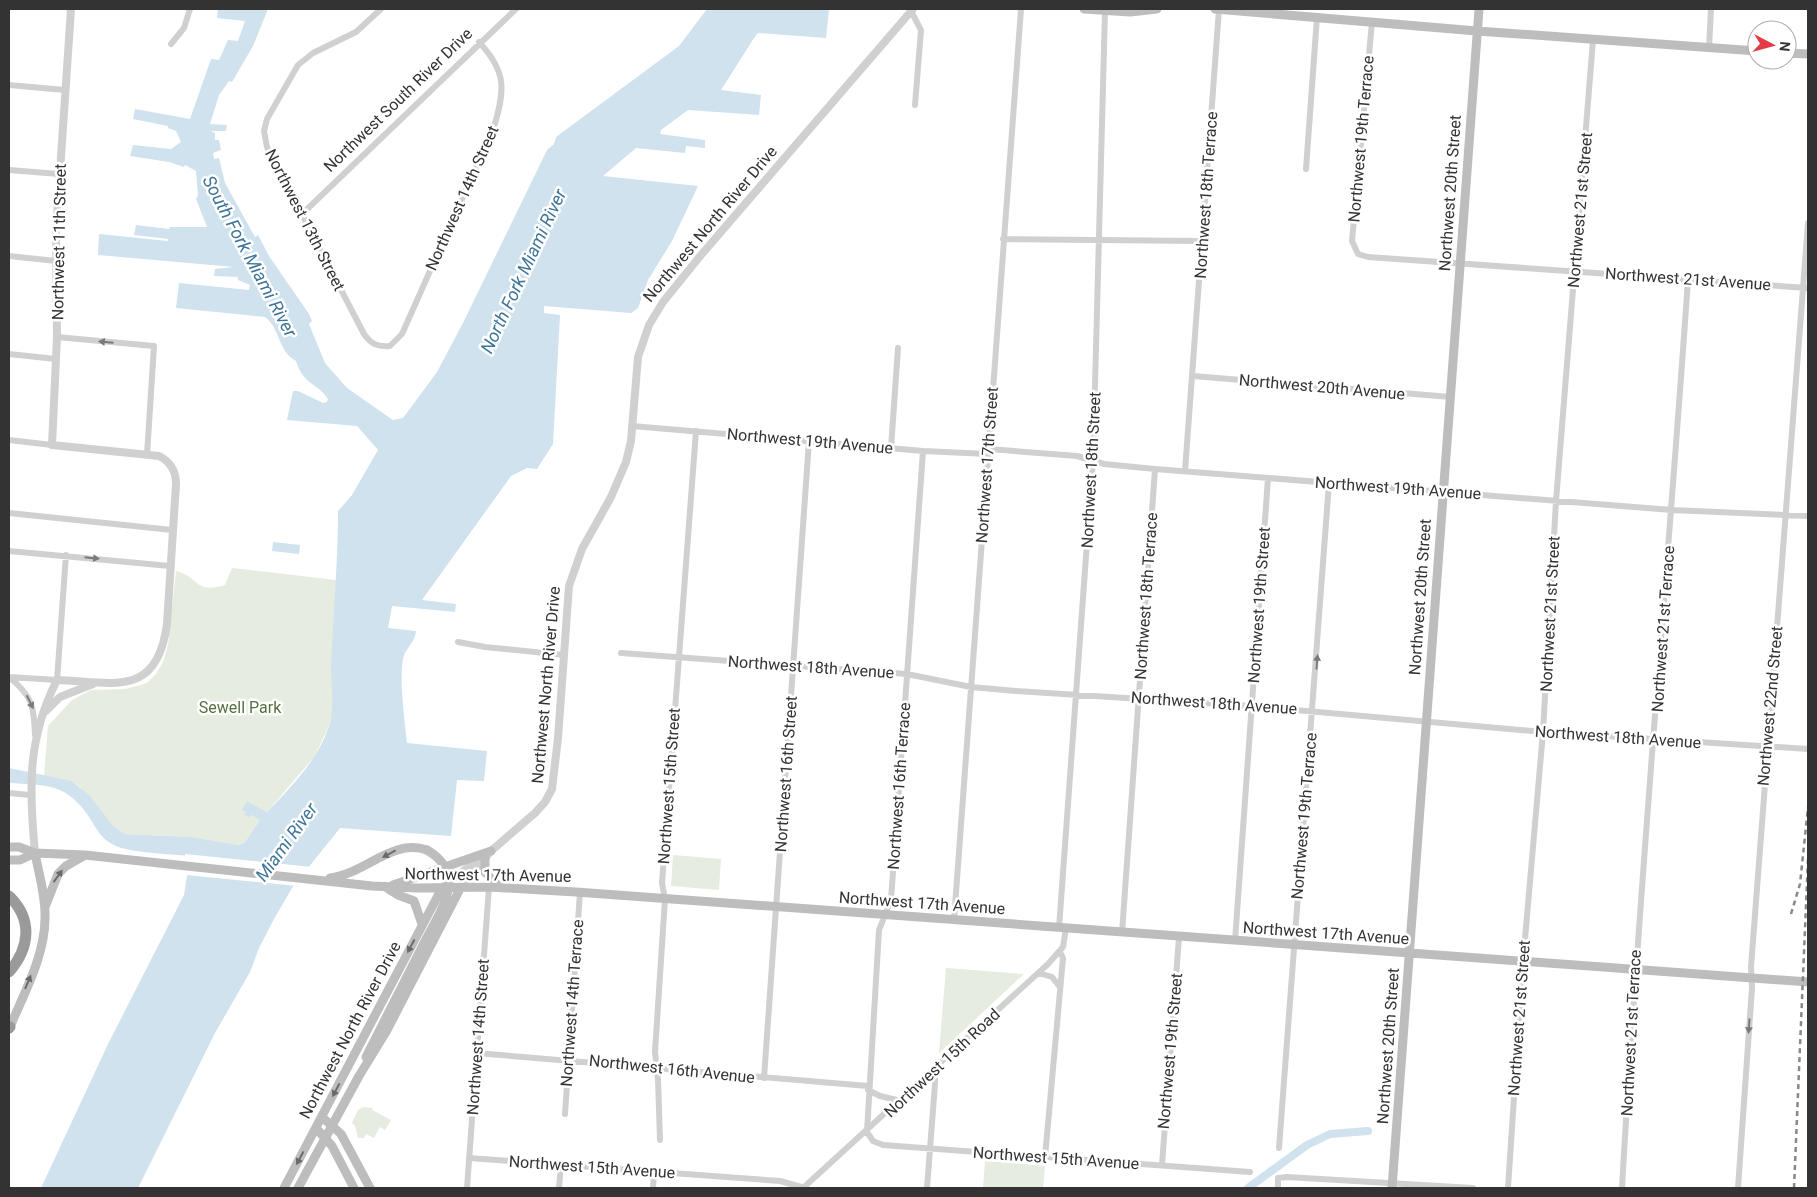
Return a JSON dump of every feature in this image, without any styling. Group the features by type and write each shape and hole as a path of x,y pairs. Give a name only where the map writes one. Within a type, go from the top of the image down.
{"highway":[{"path":"9,896 20,909 27,931 25,947 9,972"}],"main road":[{"path":"1084,9 1145,12 1156,9"},
{"path":"1215,9 1477,31 1747,50"},
{"name":"Northwest 20th Street","path":"1393,1185 1479,9"},
{"name":"Northwest 17th Avenue","path":"9,847 20,847 35,854"},
{"path":"319,879 354,872 402,847 413,847 427,850 444,866 449,886 447,897 377,1033 359,1076"},
{"path":"9,1028 42,946 45,907 35,854"},
{"name":"Northwest 17th Avenue","path":"9,860 20,860 35,854 85,855 385,887 499,887 580,892 1294,946 1808,982"},
{"path":"385,887 488,854 485,872 499,887"},
{"path":"45,907 58,874 66,866 85,855"},
{"path":"385,887 398,895 414,901 422,924"},
{"name":"Northwest North River Drive","path":"298,1188 359,1076 386,1032 461,887"},
{"name":"Northwest North River Drive","path":"284,1188 442,888"},
{"path":"322,1117 341,1134 370,1188"},
{"path":"316,1128 332,1146 354,1188"}],"street":[{"name":"Northwest 11th Street","path":"52,445 57,337 56,261 59,174 71,9"},
{"path":"171,44 184,28 190,9"},
{"name":"Northwest 13th Street","path":"381,9 356,32 304,59 298,65 267,119 264,131 267,146 364,334 372,344 386,346"},
{"name":"Northwest South River Drive","path":"302,214 516,9"},
{"name":"Northwest 17th Street","path":"954,920 1021,9"},
{"name":"Northwest 18th Terrace","path":"1185,471 1219,9"},
{"path":"1709,48 1711,9"},
{"path":"912,10 921,30 915,106"},
{"name":"Northwest North River Drive","path":"442,888 524,824 549,796 556,756 568,596 573,569 620,479 626,462 632,426 640,348 647,328 660,307 750,198 912,10"},
{"name":"Northwest 18th Street","path":"1062,928 1093,460 1105,11"},
{"path":"1306,168 1317,17"},
{"name":"Northwest 19th Terrace","path":"1358,254 1352,246 1352,232 1372,22"},
{"name":"Northwest 21st Street","path":"1508,1188 1522,962 1543,732 1556,501 1593,40"},
{"name":"Northwest 14th Street","path":"386,346 395,344 402,334 494,127 501,99 500,72 496,61 480,42"},
{"path":"9,85 65,90"},
{"path":"9,170 59,174"},
{"name":"Northwest 22nd Street","path":"1738,1188 1767,746 1806,287 1808,223"},
{"path":"1003,240 1202,241"},
{"name":"Northwest 21st Avenue","path":"1358,254 1368,257 1806,287"},
{"path":"9,256 56,261"},
{"name":"Northwest 21st Terrace","path":"1622,1188 1634,969 1655,739 1688,280"},
{"path":"57,337 154,346 147,454"},
{"path":"891,448 898,348"},
{"path":"9,354 56,359"},
{"name":"Northwest 20th Avenue","path":"1193,376 1451,397"},
{"name":"Northwest 19th Avenue","path":"632,426 891,448 1077,456 1104,464 1155,469 1672,510 1808,516"},
{"name":"Northwest 15th Street","path":"660,1140 655,1052 666,899 662,883 696,431"},
{"path":"9,440 147,454 165,459 175,473 167,624 160,656 150,669 133,680 118,683 9,677"},
{"name":"Northwest 16th Street","path":"764,1078 809,441"},
{"name":"Northwest 16th Terrace","path":"867,1132 868,1088 879,930 890,900 923,450"},
{"name":"Northwest 18th Terrace","path":"1122,933 1155,469"},
{"name":"Northwest 19th Street","path":"1235,941 1268,478"},
{"name":"Northwest 19th Terrace","path":"1279,1148 1329,483"},
{"path":"9,513 172,530"},
{"path":"9,551 170,566"},
{"path":"35,734 57,680 66,555"},
{"path":"458,642 486,648 564,655"},
{"name":"Northwest 18th Avenue","path":"621,653 907,674 971,687 1251,706 1543,732 1808,749"},
{"path":"9,677 31,700 34,711 35,734 30,795 35,854"},
{"path":"57,680 63,687 64,695"},
{"path":"43,715 64,695 99,682"},
{"path":"9,793 30,795"},
{"name":"Northwest North River Drive","path":"461,887 488,854"},
{"name":"Northwest 14th Street","path":"467,1188 489,887"},
{"name":"Northwest 14th Terrace","path":"565,1114 580,892"},
{"path":"1045,1157 1063,958 1060,952 1064,946 1062,928"},
{"name":"Northwest 19th Street","path":"1162,1165 1179,937"},
{"name":"Northwest 15th Road","path":"804,1188 901,1101 1060,952"},
{"path":"1039,973 1052,977 1060,986"},
{"name":"Northwest 16th Avenue","path":"476,1052 656,1067 868,1088"},
{"path":"927,1188 935,1079 931,1073"},
{"path":"868,1088 880,1096 901,1101"},
{"name":"Northwest 15th Avenue","path":"867,1132 873,1141 882,1145 1250,1172"},
{"name":"Northwest 15th Avenue","path":"469,1158 780,1181 804,1188"},
{"path":"559,1188 561,1165"},
{"path":"653,1188 654,1172"},
{"path":"1278,1188 1278,1178 1472,1188"}],"green space":[{"name":"Sewell Park","path":"232,568 336,580 331,668 334,706 328,728 314,757 267,812 247,801 251,815 260,820 245,842 239,845 192,837 125,834 113,826 79,786 72,781 44,776 48,726 72,700 91,690 125,689 148,682 156,674 163,662 168,645 176,571 208,588 225,585"},
{"path":"673,855 721,859 719,890 671,886"},
{"path":"946,968 1024,974 939,1053"},
{"path":"363,1107 373,1108 372,1110 391,1120 385,1130 380,1127 374,1138 366,1134 364,1138 358,1138 355,1126 352,1123 358,1110"},
{"path":"985,1161 1045,1166 1043,1188 983,1188"}],"water":[{"path":"218,9 268,9 253,46 232,82 229,81 219,95 210,124 227,125 226,131 211,131 215,133 215,140 219,140 221,150 213,153 214,159 219,158 225,183 255,237 258,235 269,256 309,314 312,321 309,324 325,363 347,388 393,420 403,418 437,372 463,323 547,150 554,144 556,137 679,46 707,9 829,9 826,38 758,33 754,38 721,90 761,95 759,115 688,110 661,130 660,134 705,140 705,148 686,146 685,153 636,148 603,176 698,186 672,241 648,280 638,308 631,313 544,306 544,313 560,315 553,444 537,469 527,468 511,476 422,600 456,604 455,612 392,606 388,628 416,631 402,663 402,698 407,743 487,751 484,781 457,780 451,836 340,828 292,888 274,919 259,948 250,972 215,1033 138,1188 41,1188 108,1044 184,895 190,856 121,848 109,843 81,806 64,792 34,784 9,783 9,768 72,781 90,796 113,826 125,834 192,837 239,845 245,842 260,820 251,815 249,817 244,815 246,812 242,810 247,801 267,812 311,762 329,726 332,703 331,666 338,511 352,495 378,450 357,426 287,420 293,391 298,391 323,403 327,402 328,399 303,375 296,361 285,351 274,327 265,317 176,308 179,283 249,290 250,285 238,280 238,277 214,276 215,269 234,267 98,255 99,234 168,241 168,239 134,235 136,225 169,229 170,227 207,227 196,199 198,195 196,171 185,165 184,167 169,162 130,156 133,145 171,149 181,142 176,131 168,128 168,126 133,119 135,109 190,119 211,59 219,60 228,40 238,41 245,21 217,18"},
{"path":"273,542 300,545 299,554 272,551"}],"pier":[{"path":"185,854 312,867 297,886 186,875 187,858 185,858"}],"waterway":[{"path":"1248,1188 1307,1145 1330,1134 1368,1131"}],"railway":[{"path":"1791,914 1800,884 1808,807"},
{"path":"1794,1188 1808,858"}],"water label":[{"name":"South Fork Miami River","path":"250,256"},
{"name":"North Fork Miami River","path":"523,271"},
{"name":"Miami River","path":"286,842"}]}
